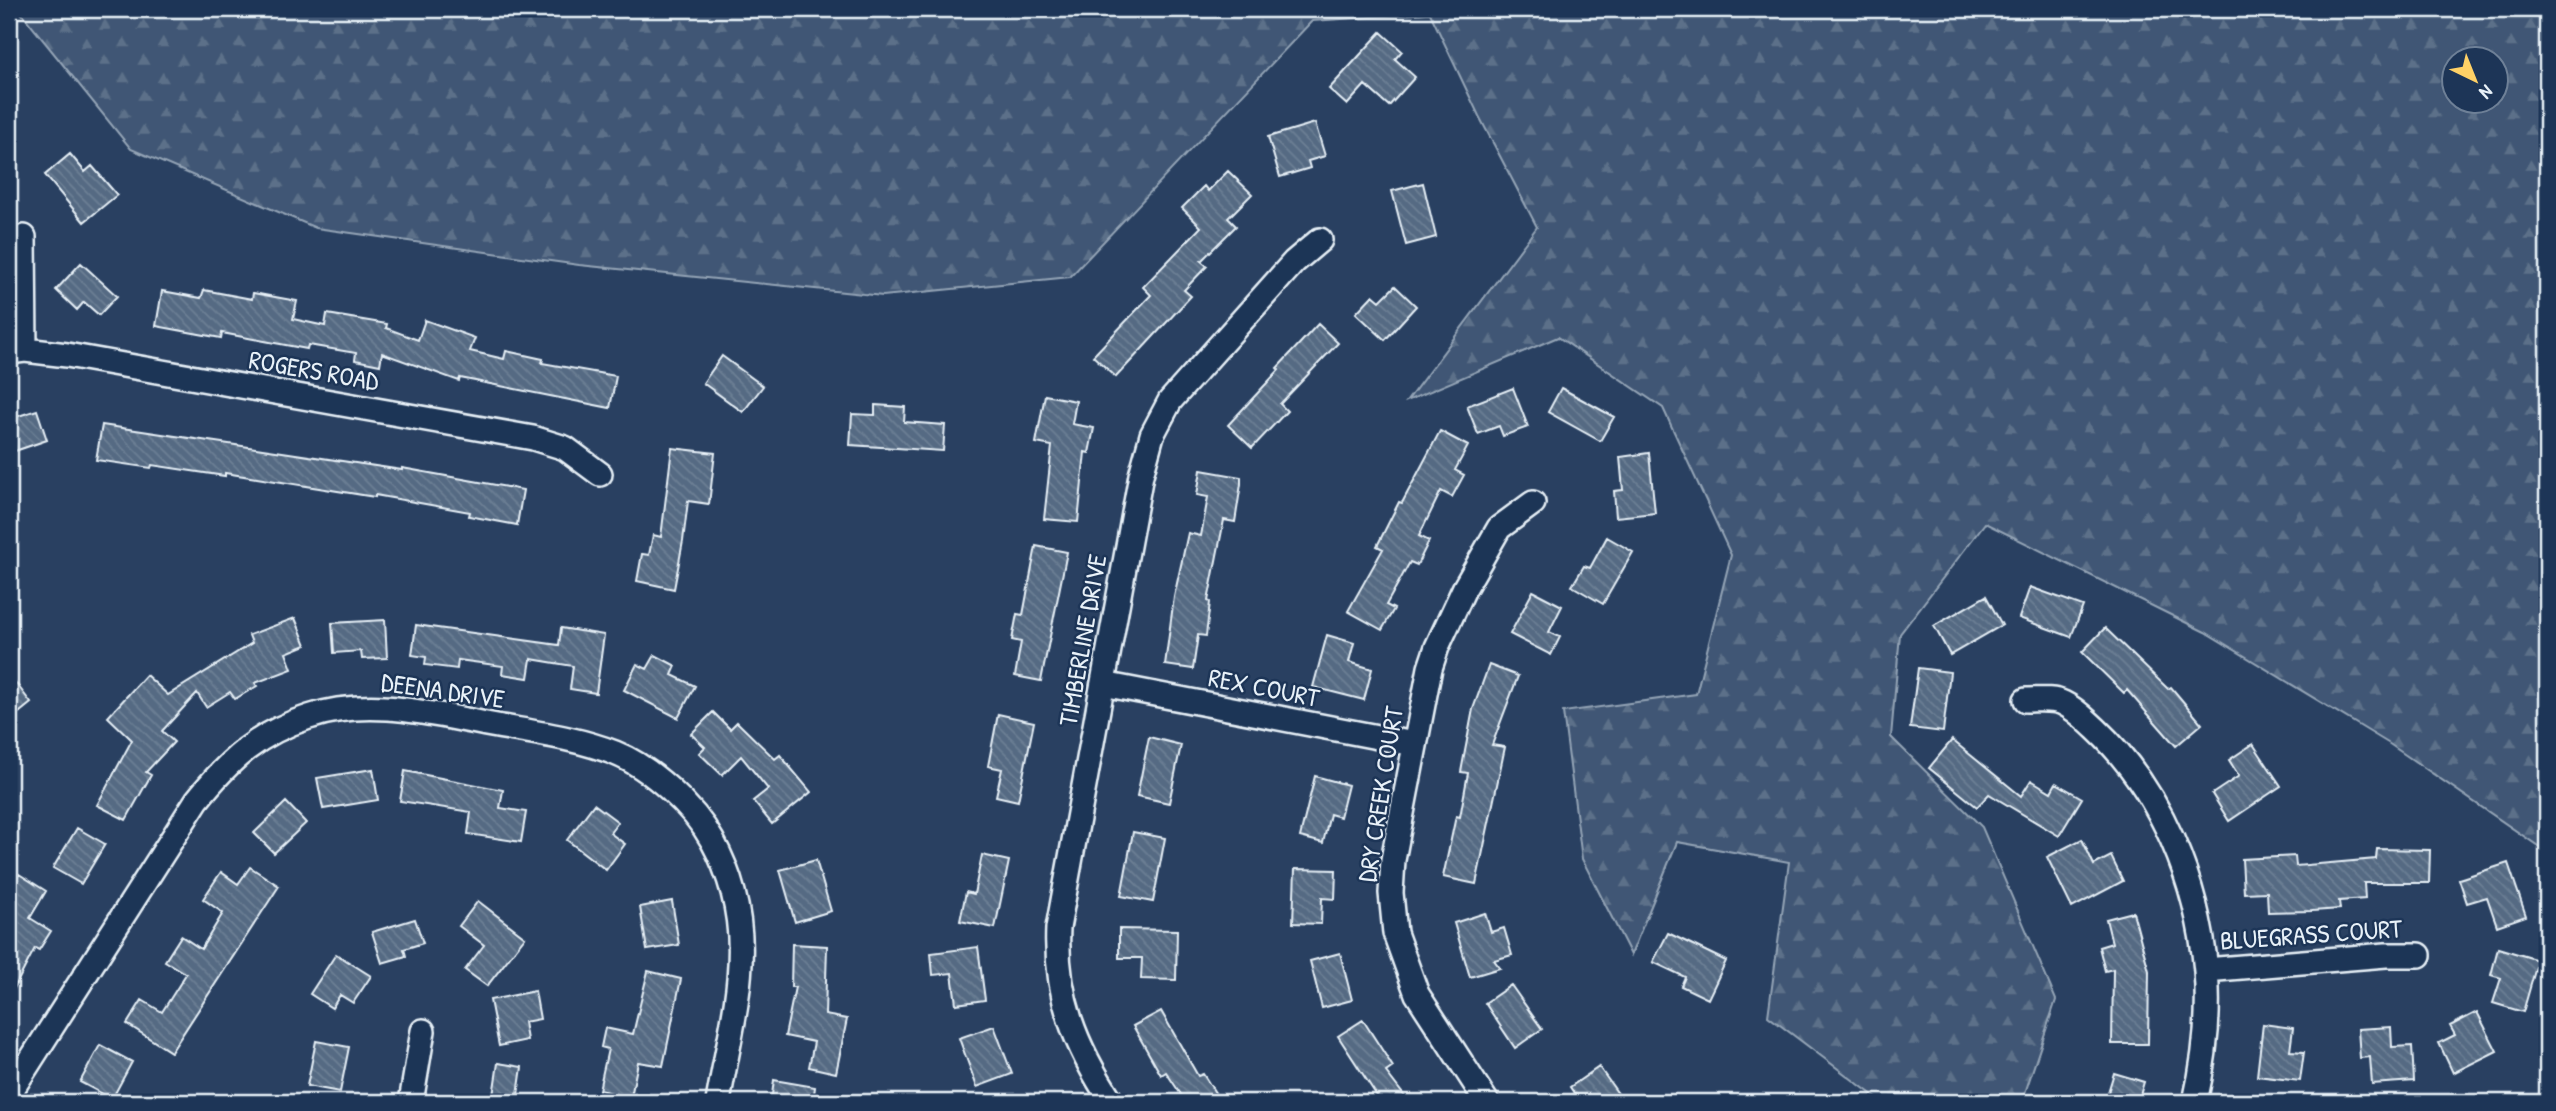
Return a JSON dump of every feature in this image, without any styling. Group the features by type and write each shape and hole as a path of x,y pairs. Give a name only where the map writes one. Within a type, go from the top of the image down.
{"street":[{"path":"17,351 24,237"},
{"name":"TIMBERLINE DRIVE","path":"1112,1102 1076,1040 1068,1018 1061,995 1058,928 1141,475 1152,435 1170,401 1294,262 1320,240"},
{"name":"ROGERS ROAD","path":"17,351 81,357 533,438 565,448 600,474"},
{"name":"DRY CREEK COURT","path":"1487,1102 1416,994 1395,933 1391,893 1393,860 1414,744 1437,647 1464,589 1499,528 1533,503"},
{"name":"REX COURT","path":"1103,684 1414,744"},
{"path":"2026,700 2060,702 2080,715 2111,744 2146,791 2172,840 2193,896 2206,970 2208,1030 2195,1102"},
{"name":"DEENA DRIVE","path":"9,1094 197,800 222,769 250,745 286,726 311,716 352,707 375,707 405,709 565,738 591,746 616,754 649,773 684,803 711,838 729,876 740,915 741,969 718,1102"},
{"name":"BLUEGRASS COURT","path":"2206,970 2386,955 2419,955"},
{"path":"411,1102 423,1031"}],"green space":[{"path":"18,9 2547,9 2547,852 2388,743 2205,632 1985,523 1900,634 1891,737 1982,827 2056,1000 2022,1102 1882,1102 1768,1016 1789,862 1677,842 1631,955 1582,859 1563,712 1696,694 1731,555 1663,408 1558,337 1407,401 1537,227 1479,116 1430,13 1312,21 1070,277 883,296 579,265 316,228 131,149"}],"building":[{"path":"1381,32 1402,51 1395,59 1415,77 1389,106 1365,85 1347,105 1329,89"},
{"path":"1315,123 1325,156 1308,161 1310,168 1280,177 1268,137"},
{"path":"70,154 85,172 92,166 117,195 84,222 45,175"},
{"path":"1228,171 1252,194 1228,218 1236,226 1201,261 1207,266 1184,290 1191,296 1116,377 1093,356 1151,295 1143,287 1201,227 1182,208 1204,186 1208,191"},
{"path":"1423,183 1436,237 1406,245 1392,191"},
{"path":"81,263 117,296 99,315 84,302 77,310 56,290"},
{"path":"1395,286 1416,306 1385,340 1356,313 1373,295 1380,301"},
{"path":"204,290 252,299 253,293 297,301 293,319 325,326 327,314 387,324 386,328 418,340 425,320 475,338 470,351 504,359 506,351 543,359 542,363 616,376 610,408 460,378 459,381 382,353 380,365 355,360 356,353 308,345 307,349 222,333 221,338 156,326 162,291 201,298"},
{"path":"1318,324 1338,343 1280,404 1287,411 1252,448 1228,425"},
{"path":"722,356 763,386 743,412 703,383"},
{"path":"1513,388 1528,427 1503,436 1499,426 1478,434 1467,406"},
{"path":"1561,388 1614,417 1600,441 1548,412"},
{"path":"1045,395 1076,401 1072,424 1094,428 1089,453 1085,452 1078,522 1044,519 1052,446 1036,443"},
{"path":"875,405 905,407 904,422 945,425 943,451 850,445 852,414 875,415"},
{"path":"37,410 47,440 9,453 9,419"},
{"path":"102,425 402,468 523,490 517,525 469,516 470,512 375,495 225,473 225,476 96,460"},
{"path":"1440,431 1468,446 1455,470 1464,475 1452,497 1441,491 1419,536 1429,541 1417,565 1410,562 1386,605 1394,609 1382,630 1348,611 1383,549 1377,546 1399,502 1402,503"},
{"path":"672,448 715,453 709,504 688,501 674,589 637,581 642,554 649,555 653,535 661,537"},
{"path":"1649,453 1655,513 1616,517 1614,491 1623,490 1620,457"},
{"path":"1201,470 1241,477 1241,484 1235,522 1224,520 1208,601 1206,636 1198,635 1193,669 1165,665 1174,597 1188,533 1201,536 1208,497 1197,495"},
{"path":"1607,537 1633,552 1603,604 1572,586 1584,566 1590,568"},
{"path":"1036,546 1067,552 1041,681 1015,676 1021,642 1012,640 1017,614 1023,615"},
{"path":"2030,587 2083,606 2071,637 2019,618"},
{"path":"1533,591 1562,606 1549,632 1560,637 1551,655 1510,634"},
{"path":"1986,596 2002,625 1950,655 1934,626"},
{"path":"295,618 306,645 286,653 292,669 255,683 257,686 235,699 230,692 206,707 197,693 162,731 174,742 146,772 151,775 126,820 97,805 132,740 108,717 146,675 168,695 252,643 249,635"},
{"path":"385,620 387,658 362,659 361,651 334,653 332,623"},
{"path":"416,625 559,645 561,628 604,635 596,693 570,689 573,666 531,659 528,678 502,674 503,666 458,660 457,669 425,665 426,657 412,655"},
{"path":"2105,628 2168,689 2171,687 2202,724 2176,746 2127,690 2124,693 2082,652"},
{"path":"1327,635 1354,643 1349,662 1372,669 1364,700 1313,687"},
{"path":"655,655 676,666 672,675 695,686 678,718 624,690 637,664 647,669"},
{"path":"1489,665 1518,676 1492,745 1505,747 1476,884 1443,877 1456,816 1460,817 1468,773 1461,772 1473,709"},
{"path":"1918,668 1950,672 1943,732 1910,728"},
{"path":"9,674 31,703 9,721"},
{"path":"713,712 730,729 737,722 775,759 780,755 811,792 772,824 753,801 768,789 741,756 722,775 699,753 705,747 691,734"},
{"path":"998,714 1034,722 1018,801 996,796 1002,769 988,766"},
{"path":"1149,737 1181,745 1169,803 1137,796"},
{"path":"1952,740 2021,796 2031,780 2051,792 2056,783 2082,798 2059,836 1989,794 1977,807 1929,768"},
{"path":"2253,744 2281,786 2229,821 2212,794 2239,776 2229,760"},
{"path":"373,769 378,800 323,809 317,778"},
{"path":"405,771 503,790 500,808 526,812 521,842 468,834 471,812 400,801"},
{"path":"1315,776 1348,785 1340,817 1330,814 1323,843 1300,837"},
{"path":"286,802 306,823 274,853 254,833"},
{"path":"594,804 618,822 610,833 625,844 606,870 567,840"},
{"path":"77,828 105,844 81,884 53,868"},
{"path":"1133,832 1165,838 1153,902 1121,896"},
{"path":"2082,839 2094,865 2111,856 2123,881 2072,908 2047,857"},
{"path":"2377,849 2430,850 2429,883 2364,883 2365,899 2339,901 2340,909 2312,911 2268,912 2267,892 2244,893 2242,859 2295,856 2296,866 2376,859"},
{"path":"982,855 1009,861 995,928 960,921 966,892 974,894"},
{"path":"816,860 831,911 795,922 780,870"},
{"path":"2508,863 2526,916 2497,926 2487,897 2467,903 2459,879"},
{"path":"250,867 279,886 171,1052 127,1024 142,1000 162,1012 186,974 165,961 181,936 201,949 223,913 203,899 221,872 238,884"},
{"path":"1295,869 1336,870 1335,899 1322,898 1321,924 1293,923"},
{"path":"19,874 46,891 30,918 51,931 39,950 35,948 9,998 9,890"},
{"path":"478,901 525,937 487,986 465,970 484,945 459,926"},
{"path":"672,901 679,945 647,950 640,907"},
{"path":"2133,912 2149,971 2148,1044 2112,1044 2113,969 2105,971 2099,947 2112,943 2106,919"},
{"path":"1485,913 1491,932 1504,928 1512,955 1494,960 1500,968 1470,977 1454,923"},
{"path":"415,919 423,943 404,949 406,956 382,963 372,932"},
{"path":"1119,929 1177,930 1176,980 1141,979 1142,958 1119,958"},
{"path":"1668,933 1726,961 1708,999 1681,986 1685,977 1653,962"},
{"path":"792,944 827,946 825,1015 847,1019 836,1073 809,1067 814,1042 785,1036 795,987 791,987"},
{"path":"978,947 985,1000 956,1004 952,973 933,975 931,953"},
{"path":"2498,948 2538,960 2523,1012 2493,1003 2501,978 2491,975"},
{"path":"1340,953 1352,1000 1322,1008 1310,961"},
{"path":"336,954 371,976 353,1003 340,995 332,1008 310,994"},
{"path":"648,971 681,979 663,1066 638,1062 631,1097 599,1090 608,1049 601,1047 605,1028 633,1034"},
{"path":"1511,985 1542,1029 1515,1048 1485,1003"},
{"path":"535,991 540,1019 524,1022 527,1040 499,1046 490,1000"},
{"path":"1161,1011 1198,1076 1203,1074 1221,1102 1186,1102 1166,1072 1161,1075 1133,1026"},
{"path":"2477,1012 2497,1051 2453,1073 2439,1043 2455,1035 2450,1026"},
{"path":"1363,1020 1393,1067 1386,1072 1409,1102 1381,1102 1338,1036"},
{"path":"2263,1024 2293,1028 2290,1051 2304,1052 2300,1081 2257,1076"},
{"path":"994,1026 1012,1074 977,1087 959,1038"},
{"path":"2391,1027 2392,1047 2412,1046 2414,1081 2372,1084 2370,1057 2360,1058 2358,1029"},
{"path":"316,1041 349,1047 340,1092 307,1086"},
{"path":"100,1045 132,1062 112,1099 80,1082"},
{"path":"498,1063 522,1067 517,1102 492,1102"},
{"path":"1599,1067 1624,1102 1580,1102 1570,1087"},
{"path":"2114,1073 2144,1082 2138,1102 2105,1102"},
{"path":"774,1080 815,1087 813,1102 771,1102"}]}
